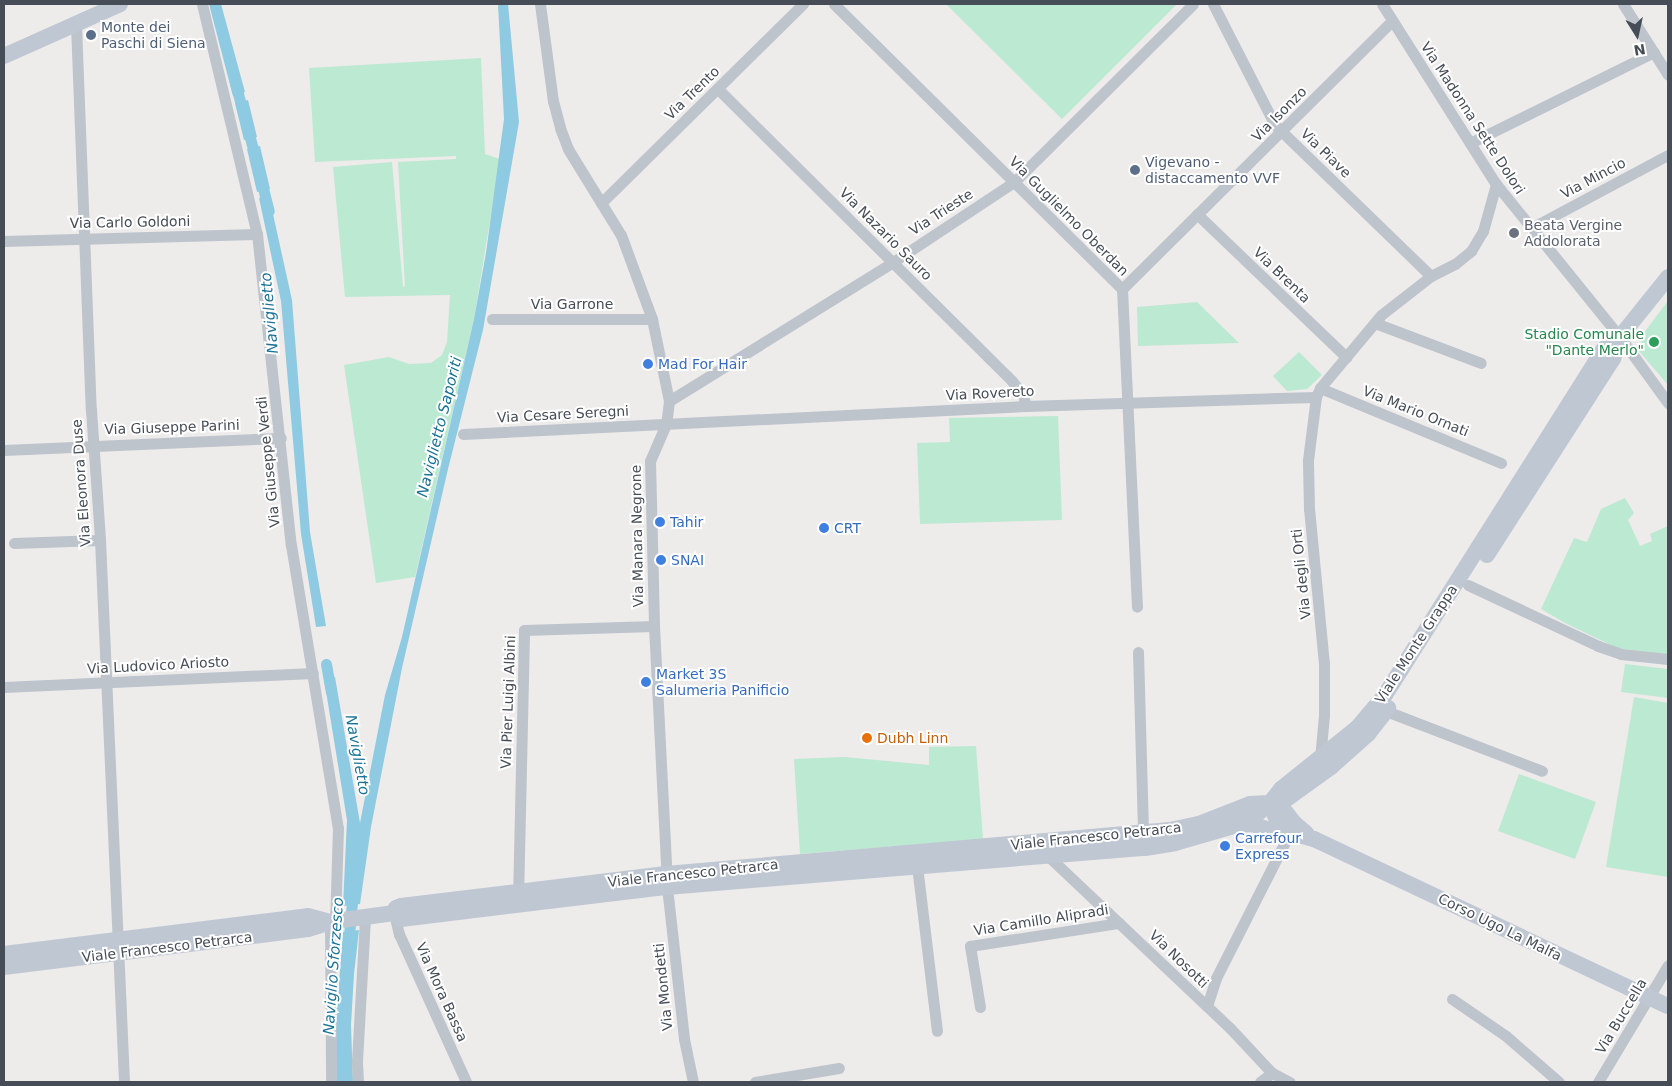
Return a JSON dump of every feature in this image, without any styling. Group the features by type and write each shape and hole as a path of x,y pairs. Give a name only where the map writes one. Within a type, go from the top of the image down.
{"main road":[{"path":"4,56 120,4"},
{"name":"Viale Monte Grappa","path":"1270,803 1281,789 1358,727 1385,695 1604,349 1620,337 1668,277"},
{"name":"Viale Monte Grappa","path":"1270,803 1288,798 1331,767 1368,734 1386,710 1468,585 1613,360 1620,337"},
{"path":"1299,790 1295,807 1302,835"},
{"name":"Viale Francesco Petrarca","path":"666,880 917,866 1145,848 1175,843 1234,826 1256,815 1270,803"},
{"name":"Viale Francesco Petrarca","path":"4,967 308,916 336,921 394,914 401,919 518,898 666,880 1144,833 1199,824 1250,804 1270,803"},
{"name":"Corso Ugo La Malfa","path":"1270,803 1284,810 1302,835 1319,847 1332,848"},
{"name":"Corso Ugo La Malfa","path":"1234,826 1252,824 1302,835 1668,1006"},
{"name":"Viale Francesco Petrarca","path":"4,954 117,947"}],"street":[{"name":"Via Giuseppe Verdi","path":"202,4 257,234 281,438 291,545 338,828 331,1082"},
{"name":"Via Manara Negrone","path":"540,4 553,101 560,128 568,149 620,235 652,319 669,402 666,424 650,461 654,626 666,880"},
{"name":"Via Trento","path":"601,203 803,4"},
{"name":"Via Guglielmo Oberdan","path":"834,4 1122,289 1137,607"},
{"name":"Via Trieste","path":"669,402 893,262 1014,182 1193,4"},
{"name":"Via Piave","path":"1213,4 1275,125 1431,276"},
{"name":"Via Madonna Sette Dolori","path":"1382,4 1496,184 1620,337"},
{"path":"1623,4 1668,75"},
{"name":"Via Isonzo","path":"1122,289 1283,132 1392,22"},
{"name":"Via Eleonora Duse","path":"76,25 92,446 100,540 124,1082"},
{"path":"1470,143 1654,52"},
{"name":"Via Nazario Sauro","path":"718,89 1012,381 1019,389 1026,406"},
{"name":"Via Mincio","path":"1531,228 1668,155"},
{"path":"1318,393 1375,323 1431,276 1455,264 1471,251 1483,231 1496,184"},
{"name":"Via Brenta","path":"1197,214 1346,357"},
{"name":"Via Carlo Goldoni","path":"4,241 257,234"},
{"name":"Via Garrone","path":"492,319 652,319"},
{"path":"1375,323 1481,363"},
{"path":"1620,337 1668,404"},
{"name":"Via Rovereto","path":"666,424 1318,393"},
{"name":"Via degli Orti","path":"1318,393 1308,460 1309,509 1324,664 1324,715 1320,759"},
{"name":"Via Mario Ornati","path":"1318,393 1501,463"},
{"name":"Via Cesare Seregni","path":"463,434 666,424"},
{"name":"Via Giuseppe Parini","path":"4,450 281,438"},
{"path":"14,543 100,540"},
{"name":"Viale Monte Grappa","path":"1468,585 1598,646 1621,654 1668,659"},
{"name":"Via Pier Luigi Albini","path":"518,898 524,630 654,626"},
{"path":"1138,652 1144,833"},
{"name":"Via Ludovico Ariosto","path":"4,687 313,673"},
{"path":"1386,710 1542,770"},
{"path":"1207,1006 1216,978 1302,835"},
{"name":"Via Nosotti","path":"1047,855 1207,1006 1272,1073 1290,1082"},
{"path":"917,866 937,1031"},
{"name":"Via Mondetti","path":"666,880 684,1039 693,1082"},
{"name":"Via Mora Bassa","path":"394,914 399,934 466,1082"},
{"path":"358,1082 357,1062 363,917"},
{"name":"Via Camillo Alipradi","path":"980,1007 970,946 1119,923"},
{"name":"Via Buccella","path":"1598,1082 1668,965"},
{"path":"1452,999 1506,1036 1559,1082"},
{"path":"755,1082 839,1068"},
{"path":"1260,1082 1272,1073"}],"green space":[{"path":"946,4 1177,4 1062,119"},
{"path":"481,58 485,154 500,159 474,319 415,577 376,583 344,365 389,357 409,364 431,363 442,355 447,342 450,295 345,297 333,167 392,162 403,287 405,286 398,162 456,159 456,156 315,162 309,68"},
{"name":"Stadio Comunale \"Dante Merlo\"","path":"1668,301 1668,385 1639,351 1643,334"},
{"path":"1197,302 1239,343 1138,346 1137,307"},
{"path":"1299,352 1322,375 1307,389 1287,391 1273,376"},
{"path":"1058,416 1062,520 920,524 917,443 950,442 949,418"},
{"path":"1625,498 1634,513 1628,520 1640,546 1652,541 1650,534 1668,526 1668,655 1617,648 1541,609 1574,538 1587,542 1601,509"},
{"path":"1625,664 1668,669 1668,698 1621,692"},
{"path":"1634,697 1668,703 1668,877 1606,867"},
{"path":"976,746 983,839 800,854 794,759 845,757 929,765 929,747"},
{"path":"1519,774 1596,802 1575,859 1498,831"}],"water":[{"path":"209,4 221,4 245,92 233,96"},
{"path":"498,4 508,4 519,122 483,330 448,469 402,668 371,827 360,904 343,906 347,820 324,679 335,677 360,823 385,695 402,637 474,319 486,253 504,119"},
{"path":"248,100 257,137 244,140 235,103"},
{"path":"260,146 270,189 257,192 247,149"},
{"path":"269,196 292,300 310,532 326,626 316,627 301,534 281,301 259,198"},
{"path":"359,930 351,1025 353,1082 337,1082 335,1032 343,932"}],"waterway":[{"name":"Naviglietto","path":"234,79 256,160"},
{"name":"Naviglietto","path":"260,176 269,211"},
{"name":"Naviglietto","path":"326,664 331,692"},
{"name":"Naviglio Sforzesco","path":"348,947 353,891"}],"place":[{"name":"Monte dei Paschi di Siena","path":"91,35"},
{"name":"Vigevano - distaccamento VVF","path":"1135,170"},
{"name":"Beata Vergine Addolorata","path":"1514,233"},
{"name":"Stadio Comunale \"Dante Merlo\"","path":"1654,342"},
{"name":"Mad For Hair","path":"648,364"},
{"name":"Tahir","path":"660,522"},
{"name":"CRT","path":"824,528"},
{"name":"SNAI","path":"661,560"},
{"name":"Market 3S Salumeria Panificio","path":"646,682"},
{"name":"Dubh Linn","path":"867,738"},
{"name":"Carrefour Express","path":"1225,846"}],"water label":[{"name":"Naviglietto Saporiti","path":"440,427"}]}
